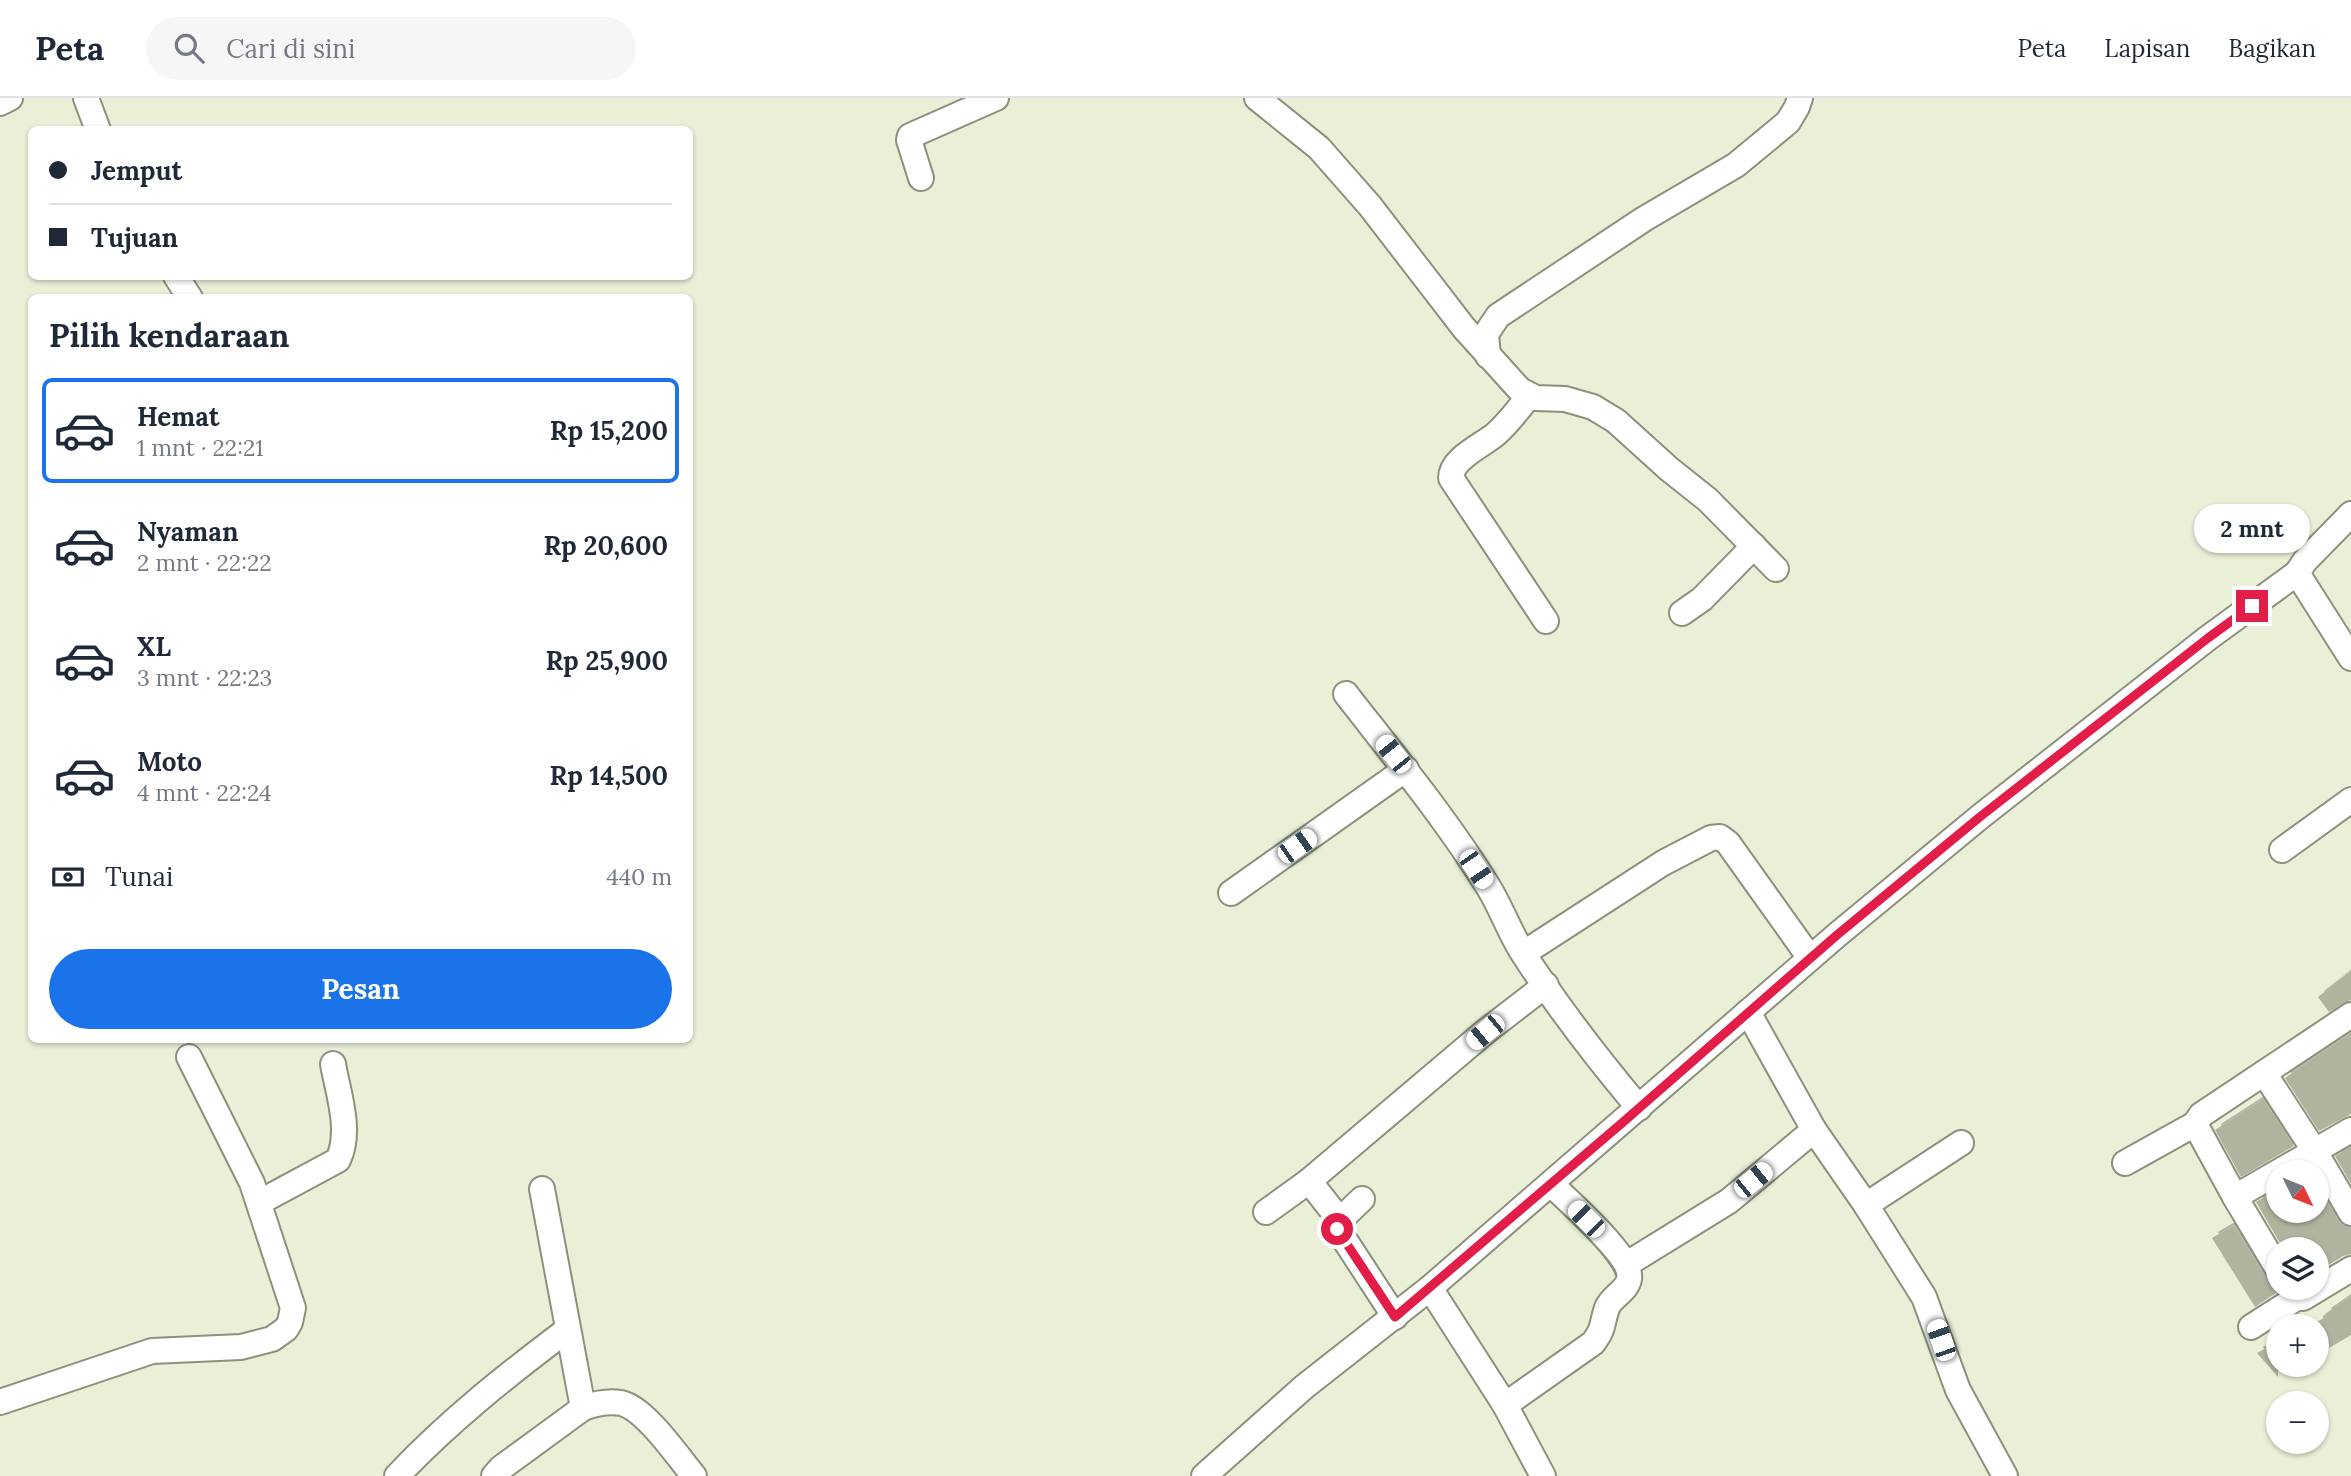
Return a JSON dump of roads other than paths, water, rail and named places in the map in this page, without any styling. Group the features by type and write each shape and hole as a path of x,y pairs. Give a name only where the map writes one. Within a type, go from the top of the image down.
{"street":[{"path":"0,103 10,98"},
{"path":"86,98 96,126"},
{"path":"921,178 910,136 996,98"},
{"path":"1257,98 1319,148 1370,206 1464,328 1514,384 1529,396 1565,399 1593,407 1616,421 1708,500 1776,569"},
{"path":"1488,356 1486,334 1499,316 1644,219 1736,165 1788,122 1800,98"},
{"path":"1529,396 1495,435 1455,466 1451,478 1546,621"},
{"path":"1204,1476 1304,1387 1430,1288 1810,958 1981,816 2208,638 2297,573 2305,561 2351,514"},
{"path":"1682,614 1702,598 1754,546"},
{"path":"2297,573 2351,658"},
{"path":"1346,694 1406,769 1490,889 1524,953 1602,1064 1639,1108"},
{"path":"1231,893 1406,769"},
{"path":"2282,850 2351,800"},
{"path":"1524,953 1662,863 1711,838 1720,837 1728,843 1810,958"},
{"path":"1266,1212 1309,1181 1485,1032 1546,985"},
{"path":"1748,1012 1814,1130 1866,1205 1924,1297 1958,1390 2005,1476"},
{"path":"2125,1163 2195,1124 2201,1115 2351,1015"},
{"path":"0,1402 152,1351 241,1346 272,1339 286,1329 290,1322 293,1308 260,1202 189,1057"},
{"path":"260,1202 338,1160 341,1154 343,1120 332,1064"},
{"path":"2264,1073 2351,1213"},
{"path":"2195,1124 2266,1249"},
{"path":"1627,1264 1729,1201 1814,1130"},
{"path":"2235,1197 2351,1130"},
{"path":"1866,1205 1961,1143"},
{"path":"1309,1181 1339,1219"},
{"path":"1505,1405 1592,1343 1602,1332 1607,1307 1629,1283 1630,1273 1621,1254 1552,1184"},
{"path":"542,1189 583,1408"},
{"path":"1362,1199 1339,1219 1335,1226 1395,1317"},
{"path":"2329,1282 2351,1269"},
{"path":"1430,1288 1505,1405 1543,1476"},
{"path":"2250,1327 2285,1300"},
{"path":"397,1476 490,1388 567,1330"},
{"path":"494,1476 501,1468 583,1408 596,1404 619,1403 629,1406 641,1415 694,1476"}]}
